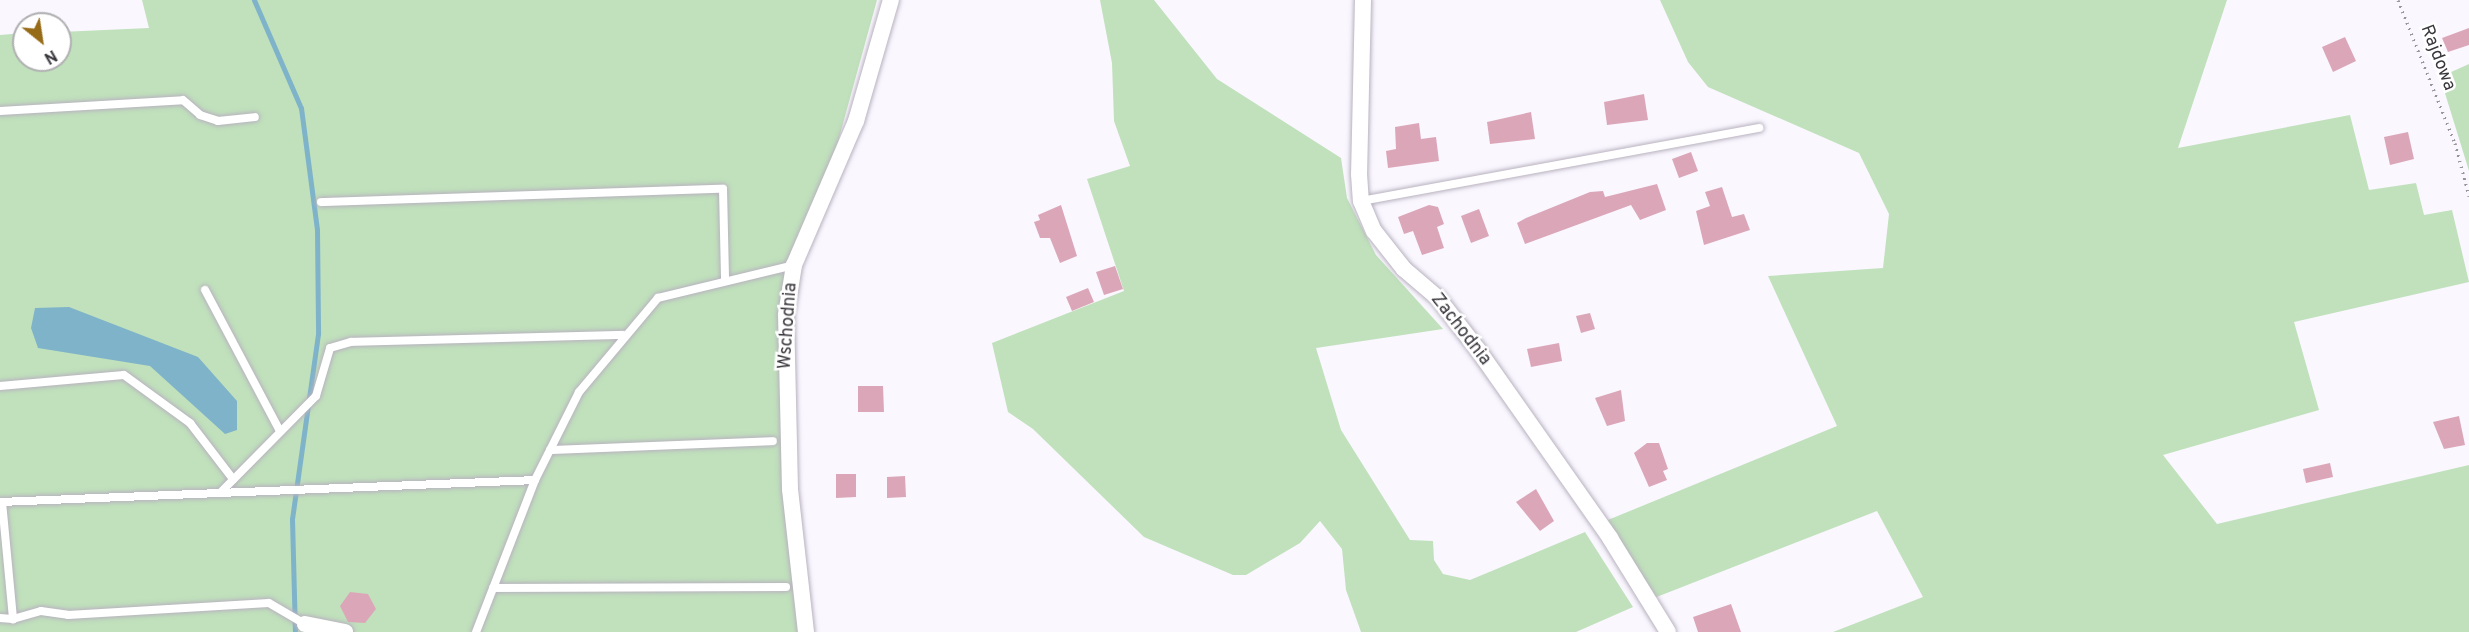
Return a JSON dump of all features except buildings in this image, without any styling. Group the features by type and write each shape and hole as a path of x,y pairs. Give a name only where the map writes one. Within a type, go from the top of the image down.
{"street":[{"name":"Wschodnia","path":"807,632 785,382 794,265 856,121 891,0"},
{"name":"Zachodnia","path":"1363,0 1361,201 1374,231 1404,269 1438,298 1478,350 1610,537 1668,632"},
{"path":"305,624 345,632"}],"lane":[{"path":"0,111 183,100 200,115 218,121 255,117"},
{"path":"1361,201 1759,128"},
{"path":"321,202 723,189 725,279"},
{"path":"476,632 535,480 579,392 623,335 658,298 725,279 794,265"},
{"path":"205,290 280,431"},
{"path":"221,492 316,396 330,348 340,345 623,335"},
{"path":"0,386 124,375 190,423 233,479"},
{"path":"550,450 773,441"},
{"path":"13,619 1,502 535,480"},
{"path":"494,588 786,587"},
{"path":"0,618 13,619 41,610 68,615 269,603 305,624"}],"path":[{"name":"Rajdowa","path":"2398,0 2455,143 2469,196"}],"green space":[{"path":"142,0 877,0 831,167 786,284 799,632 0,632 0,35 12,34 12,72 72,72 72,31 149,28"},
{"path":"1100,0 1154,0 1217,79 1341,158 1347,198 1376,255 1443,329 1316,348 1341,430 1410,540 1433,541 1434,560 1443,574 1470,580 1585,532 1633,607 1576,632 1361,632 1346,590 1342,549 1320,521 1300,543 1246,575 1233,575 1144,537 1033,429 1008,412 992,343 1124,291 1087,179 1130,166 1114,121 1112,63"},
{"path":"1660,0 2227,0 2178,148 2350,115 2369,190 2416,183 2424,215 2452,210 2469,282 2294,322 2319,410 2163,455 2217,524 2469,465 2469,632 1833,632 1923,597 1877,511 1654,598 1603,522 1837,426 1768,276 1883,268 1889,214 1859,153 1708,87 1688,62"},
{"path":"2469,64 2469,171 2440,77"}],"water":[{"path":"69,307 198,357 237,401 237,430 225,434 150,366 38,348 31,328 35,308"}],"waterway":[{"path":"254,0 301,108 317,230 318,334 292,519 295,632"}]}
